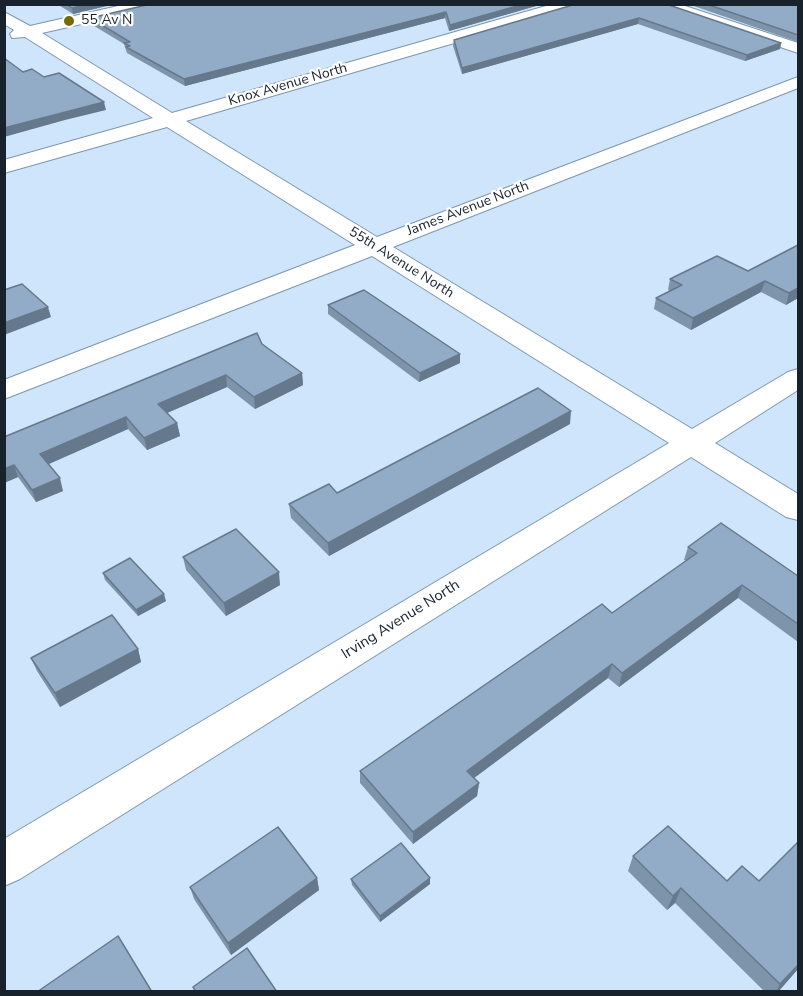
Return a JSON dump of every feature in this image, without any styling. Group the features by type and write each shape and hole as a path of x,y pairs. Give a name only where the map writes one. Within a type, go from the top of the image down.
{"street":[{"path":"4,37 150,4"},
{"name":"Knox Avenue North","path":"4,167 572,4"},
{"path":"661,4 798,48"},
{"name":"55th Avenue North","path":"4,17 798,509"},
{"name":"James Avenue North","path":"4,390 798,82"},
{"name":"Irving Avenue North","path":"4,864 798,378"}],"building":[{"path":"66,4 89,4 72,8"},
{"path":"151,4 524,4 450,25 446,12 184,79 126,47 130,46 124,43 130,42 90,18"},
{"path":"576,4 666,4 781,43 747,55 639,18 462,68 454,40"},
{"path":"706,4 798,4 798,35"},
{"path":"4,58 23,72 32,69 44,77 59,73 104,102 4,128"},
{"path":"798,245 798,288 789,293 765,281 693,318 656,298 682,285 670,279 717,256 748,271"},
{"path":"22,284 48,307 4,323 4,290"},
{"path":"364,290 460,354 420,373 328,305"},
{"path":"257,333 262,344 302,373 254,397 226,375 158,404 177,423 144,438 126,417 40,454 60,478 32,490 14,465 4,469 4,437"},
{"path":"538,388 571,411 328,543 289,504 329,484 337,493"},
{"path":"721,523 798,576 798,624 742,585 622,673 612,664 467,771 479,783 413,832 360,771 602,604 612,613 697,553 688,547"},
{"path":"236,529 279,572 224,603 183,557"},
{"path":"130,558 164,594 136,610 103,573"},
{"path":"112,615 138,649 55,693 31,658"},
{"path":"668,826 727,881 742,866 759,881 798,842 798,965 780,984 681,888 673,896 633,856"},
{"path":"278,827 317,878 228,943 190,887"},
{"path":"401,843 430,878 380,916 351,879"},
{"path":"118,936 152,992 37,992"},
{"path":"247,948 277,992 196,992 193,987"}],"place":[{"name":"55 Av N","path":"69,21"}]}
